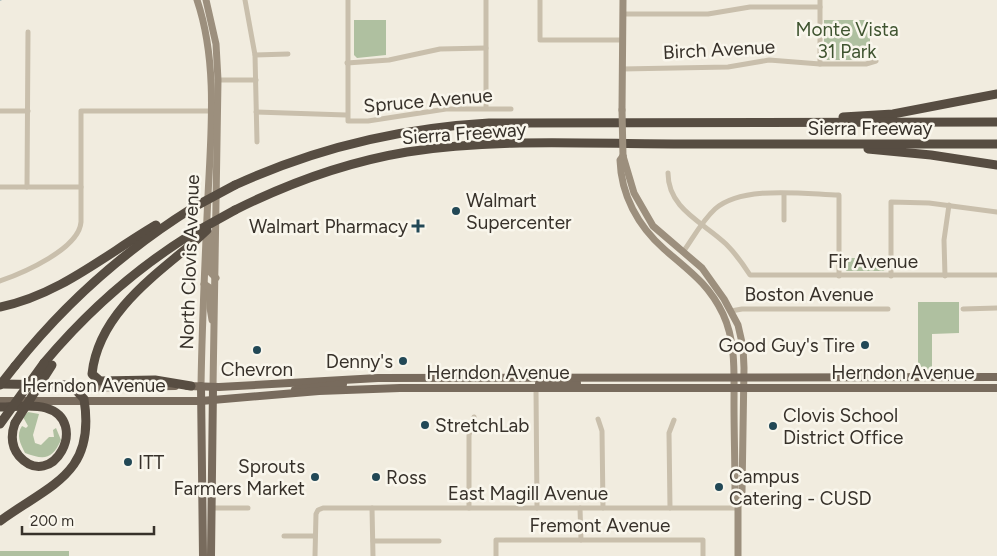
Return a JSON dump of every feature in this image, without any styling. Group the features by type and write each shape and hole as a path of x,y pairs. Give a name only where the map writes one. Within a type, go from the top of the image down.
{"highway":[{"path":"748,123 893,114 997,94"},
{"name":"Sierra Freeway","path":"0,386 15,366 79,294 125,254 194,207 235,185 317,152 378,136 417,129 488,123 997,122"},
{"name":"Sierra Freeway","path":"0,424 94,309 141,268 191,240 220,218 235,210 284,187 327,172 381,157 445,147 573,144 997,144"},
{"path":"833,144 997,165"},
{"path":"0,307 32,299 58,287 168,218 194,207"},
{"path":"191,240 131,298 113,320 103,338 92,374 100,380 155,380 191,386"},
{"path":"0,407 40,406 52,410 64,423 66,430 66,442 62,452 54,462 35,465 21,458 12,440 15,423 23,407 48,364"},
{"path":"0,386 66,385 74,388 84,401 84,438 73,468 54,485 0,521"}],"main road":[{"name":"North Clovis Avenue","path":"197,0 208,45 210,80 201,386 203,556"},
{"name":"North Clovis Avenue","path":"206,0 216,44 218,80 211,556"},
{"path":"623,0 623,156 620,160 621,177 635,214 661,246 689,268 707,287 725,318 733,347 738,556"},
{"path":"623,156 626,159 634,193 653,226"},
{"path":"621,177 626,180 640,213 710,278 731,311 742,341 744,377 742,492 738,498"},
{"path":"635,214 670,249 677,253 683,252"},
{"path":"206,223 211,245 211,273 216,278"},
{"path":"689,268 703,276 724,306 731,311"},
{"path":"204,284 210,288 210,308 215,331"},
{"path":"904,387 928,383 956,382 961,381 963,377"},
{"name":"Herndon Avenue","path":"74,388 213,386 349,379 412,378 997,377"},
{"path":"348,390 353,384 393,383 412,378"},
{"path":"453,388 474,384 530,384 539,378"},
{"path":"536,389 540,383 597,383 619,378"},
{"path":"279,395 305,387 340,385 349,379"},
{"name":"Herndon Avenue","path":"0,401 201,401 348,390 453,388 997,388"},
{"path":"735,449 739,454 739,466 742,477"},
{"path":"202,456 208,506 212,508"}],"street":[{"path":"245,0 255,55 257,142"},
{"path":"347,118 348,0"},
{"path":"486,0 486,108"},
{"path":"540,0 540,40 623,40"},
{"path":"820,0 820,64"},
{"path":"623,14 708,14 750,7 820,7"},
{"path":"27,187 28,32"},
{"path":"347,63 388,60 440,49 486,48"},
{"path":"255,55 288,54"},
{"name":"Birch Avenue","path":"622,69 716,68 769,60 820,64 866,64 876,62"},
{"path":"210,80 256,80"},
{"name":"Spruce Avenue","path":"256,112 375,120 446,109 511,109"},
{"path":"0,111 28,111"},
{"path":"0,281 38,264 76,238 80,228 81,111 218,111"},
{"path":"668,174 669,188 672,196 702,226"},
{"path":"0,187 81,187"},
{"path":"784,194 784,220"},
{"path":"683,252 717,208 727,201 749,195 839,195 839,276"},
{"path":"891,276 891,202 949,205 997,212"},
{"path":"945,276 944,240 949,205"},
{"name":"Fir Avenue","path":"702,226 726,244 750,275 997,275"},
{"name":"Boston Avenue","path":"731,311 742,308 888,309"},
{"path":"963,309 997,308"},
{"path":"536,389 537,508"},
{"path":"469,508 469,435 474,417"},
{"path":"598,418 602,431 603,508"},
{"path":"670,508 669,433 674,420"},
{"path":"212,508 248,508"},
{"path":"372,508 373,556"},
{"name":"East Magill Avenue","path":"315,536 316,514 318,510 372,508 738,508"},
{"path":"580,508 581,540"},
{"path":"284,536 315,536 316,556"},
{"name":"Fremont Avenue","path":"496,556 496,540 704,540 704,556"},
{"path":"373,541 439,541"}],"green space":[{"path":"354,20 386,20 386,55 357,58 354,55"},
{"name":"Monte Vista 31 Park","path":"824,20 870,20 870,55 863,60 827,60 824,56"},
{"path":"844,258 886,258 886,269 883,271 846,271"},
{"path":"918,302 959,302 959,333 932,334 932,370 918,370"},
{"path":"28,412 39,414 33,435 35,443 41,445 49,437 54,437 53,430 56,428 61,440 58,447 47,457 37,457 25,453 19,439 22,426 26,428 28,426 23,417"},
{"path":"0,551 69,551 69,556 0,556"}],"place":[{"name":"Walmart Supercenter","path":"456,211"},
{"name":"Walmart Pharmacy","path":"418,226"},
{"name":"Good Guy's Tire","path":"865,345"},
{"name":"Chevron","path":"257,350"},
{"name":"Denny's","path":"403,361"},
{"name":"StretchLab","path":"425,425"},
{"name":"Clovis School District Office","path":"773,426"},
{"name":"ITT","path":"128,462"},
{"name":"Sprouts Farmers Market","path":"315,477"},
{"name":"Ross","path":"376,477"},
{"name":"Campus Catering - CUSD","path":"719,487"}]}
